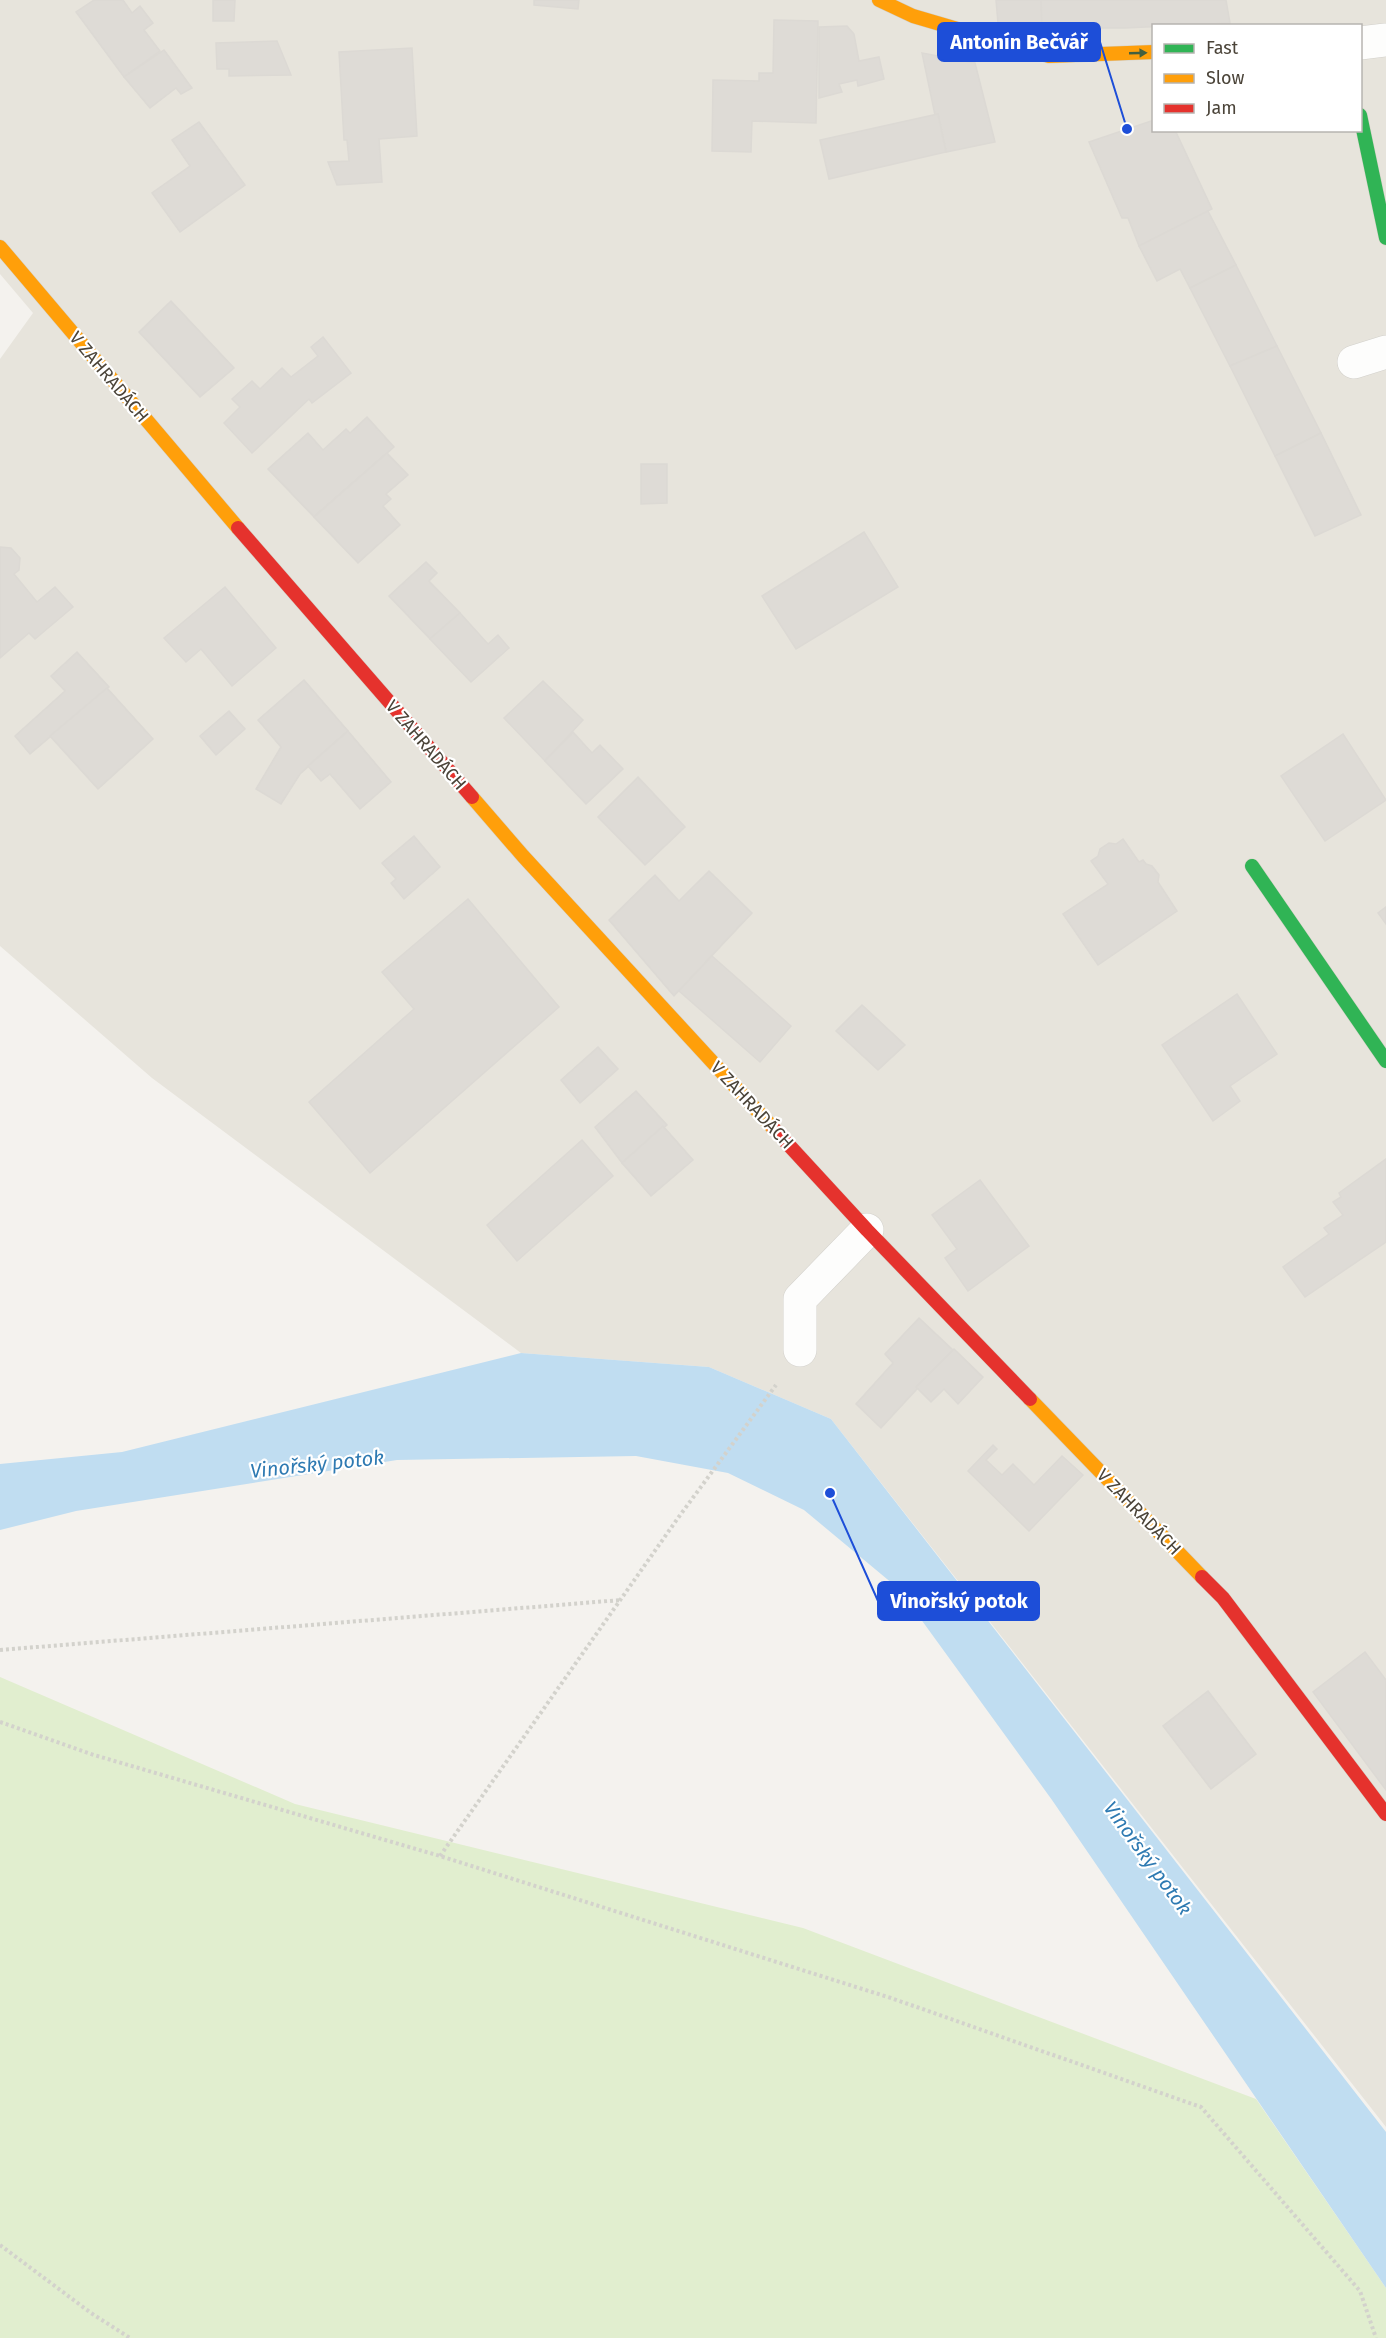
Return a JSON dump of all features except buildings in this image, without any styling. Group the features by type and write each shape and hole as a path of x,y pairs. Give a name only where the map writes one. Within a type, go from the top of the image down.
{"street":[{"path":"879,0 913,16 1049,56 1152,52"},
{"path":"1362,43 1386,40"},
{"path":"1362,124 1386,238"},
{"name":"V ZAHRADÁCH","path":"0,247 168,447 523,856 867,1230 1222,1598 1386,1814"},
{"path":"1354,363 1386,352"},
{"path":"1252,866 1386,1061"},
{"path":"800,1350 800,1299 867,1230"}],"path":[{"path":"440,1857 678,1518 781,1378"},
{"path":"0,1650 621,1600"},
{"path":"0,1722 94,1755 440,1857 891,1998 1201,2107 1360,2291 1376,2338"},
{"path":"0,2245 91,2313 130,2338"}],"shaded area":[{"path":"0,0 1386,0 1386,2127 831,1419 709,1367 521,1353 152,1078 0,946 0,359 33,313 0,274"}],"green space":[{"path":"0,1677 295,1804 803,1928 1256,2099 1386,2288 1386,2338 0,2338"}],"water":[{"path":"521,1353 709,1367 831,1419 1386,2132 1386,2288 1052,1800 899,1589 804,1510 728,1473 636,1456 397,1460 76,1511 0,1530 0,1464 122,1452"}],"traffic: fast":[{"path":"1362,124 1386,238"},
{"path":"1252,866 1386,1061"}],"traffic: slow":[{"path":"879,0 913,16 1049,56 1152,52"},
{"path":"0,247 238,528"},
{"path":"472,797 523,856 774,1129"},
{"path":"1030,1399 1202,1577"}],"traffic: jam":[{"path":"238,528 472,797"},
{"path":"774,1129 867,1230 1030,1399"},
{"path":"1202,1577 1223,1598 1386,1814"}],"place":[{"name":"Antonín Bečvář","path":"1127,129"},
{"name":"Vinořský potok","path":"830,1493"}]}
